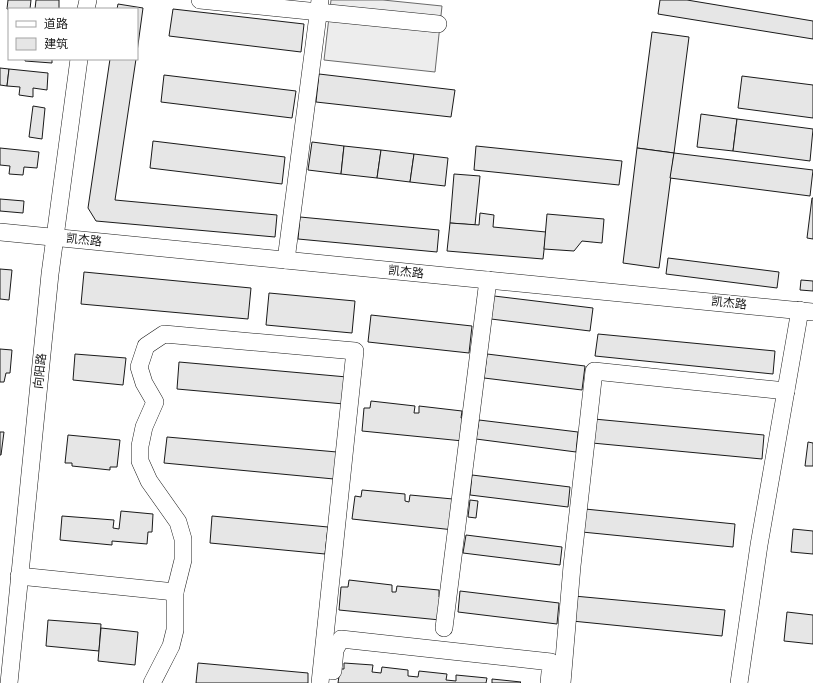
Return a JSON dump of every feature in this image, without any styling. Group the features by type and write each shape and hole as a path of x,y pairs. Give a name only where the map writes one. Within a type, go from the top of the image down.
{"street":[{"path":"200,0 319,6 438,24"},
{"path":"286,260 319,6"},
{"name":"向阳路","path":"6,674 7,635 19,576 50,274 80,60"},
{"name":"凯杰路","path":"0,232 806,311"},
{"path":"444,628 488,280"},
{"path":"739,683 759,545 786,391 806,311"},
{"path":"152,683 171,646 175,630 175,592 183,560 182,539 178,522 149,481 140,461 140,446 143,433 155,402 144,383 139,367 146,346 164,334 355,352 320,683"},
{"path":"562,683 572,566 594,372 786,391"},
{"path":"19,576 175,592"},
{"path":"332,683 335,650 341,639 551,662 549,683"}],"shaded area":[{"path":"331,0 383,0 442,6 435,72 324,60"}],"building":[{"path":"8,0 31,0 30,8 7,9"},
{"path":"36,0 59,0 59,8 35,8"},
{"path":"660,0 687,0 813,21 813,39 658,14"},
{"path":"118,4 143,8 138,45 138,8 117,8"},
{"path":"173,9 304,24 301,52 169,36"},
{"path":"652,32 689,37 674,153 637,148"},
{"path":"52,60 52,63 25,61"},
{"path":"110,60 136,60 115,200 277,215 275,237 96,221 88,208"},
{"path":"0,68 9,69 7,86 0,85"},
{"path":"9,69 48,73 47,90 33,88 33,97 19,95 20,87 7,86"},
{"path":"319,74 455,90 451,117 316,102"},
{"path":"164,75 296,91 292,118 161,102"},
{"path":"742,76 813,85 813,118 738,108"},
{"path":"33,106 45,108 42,139 29,137"},
{"path":"701,114 737,119 733,151 697,147"},
{"path":"737,119 813,129 810,161 733,151"},
{"path":"153,141 285,157 282,184 150,168"},
{"path":"312,142 344,146 341,174 308,170"},
{"path":"344,146 381,150 377,178 341,174"},
{"path":"476,146 622,161 619,185 474,170"},
{"path":"0,148 39,152 37,168 24,167 23,175 9,174 10,166 0,165"},
{"path":"637,148 674,153 659,268 623,263"},
{"path":"381,150 414,154 410,182 377,178"},
{"path":"674,153 813,170 810,196 670,178"},
{"path":"414,154 448,158 445,186 410,182"},
{"path":"454,174 480,176 475,225 450,223"},
{"path":"813,198 813,239 807,238"},
{"path":"0,199 24,201 23,213 0,211"},
{"path":"480,213 494,215 493,227 546,232 543,259 447,251 450,223 479,225"},
{"path":"547,214 604,219 602,243 582,241 574,251 544,249"},
{"path":"300,217 439,230 437,252 298,239"},
{"path":"668,258 779,272 777,288 666,274"},
{"path":"0,269 12,270 9,300 0,299"},
{"path":"84,272 251,288 248,319 81,304"},
{"path":"801,280 813,281 813,291 800,290"},
{"path":"269,293 355,301 352,333 266,325"},
{"path":"494,296 593,308 590,331 491,319"},
{"path":"371,315 472,326 469,353 368,342"},
{"path":"598,334 775,351 773,374 595,356"},
{"path":"0,349 12,350 10,373 6,373 4,382 0,382"},
{"path":"75,354 126,358 123,385 73,380"},
{"path":"487,354 585,366 582,390 484,378"},
{"path":"179,362 347,377 344,404 177,389"},
{"path":"371,401 415,406 414,413 419,413 419,406 462,411 461,418 465,418 463,441 362,431 364,408 370,408"},
{"path":"594,419 764,435 762,459 592,443"},
{"path":"479,420 578,432 576,452 476,439"},
{"path":"0,432 4,432 1,455 0,455"},
{"path":"68,435 120,440 117,467 110,467 110,470 72,466 72,463 65,463"},
{"path":"167,437 337,452 334,479 164,463"},
{"path":"808,442 813,443 813,466 805,466"},
{"path":"472,475 570,487 568,507 470,495"},
{"path":"362,490 405,494 405,501 409,502 410,495 453,499 454,530 352,519 355,496 361,497"},
{"path":"470,500 478,501 476,518 468,517"},
{"path":"585,509 735,524 733,547 582,532"},
{"path":"121,511 153,514 152,532 148,532 147,544 112,541 112,545 60,540 62,516 114,520 113,528 119,529"},
{"path":"212,516 328,527 325,554 210,543"},
{"path":"793,529 813,531 813,554 791,552"},
{"path":"466,535 562,547 560,565 463,553"},
{"path":"349,580 392,585 392,592 396,592 397,586 439,590 439,597 443,597 440,620 339,610 341,587 348,587"},
{"path":"460,591 559,603 557,624 458,612"},
{"path":"574,596 725,610 722,636 572,621"},
{"path":"787,612 813,615 813,644 784,641"},
{"path":"48,620 101,624 99,651 46,646"},
{"path":"101,628 138,632 135,665 98,661"},
{"path":"198,663 308,673 308,683 196,683"},
{"path":"344,663 373,665 372,672 381,673 382,667 408,670 408,676 418,677 419,671 447,674 446,680 456,681 456,675 487,678 486,683 338,683 340,669 344,669"},
{"path":"492,679 521,682 492,683"}]}
